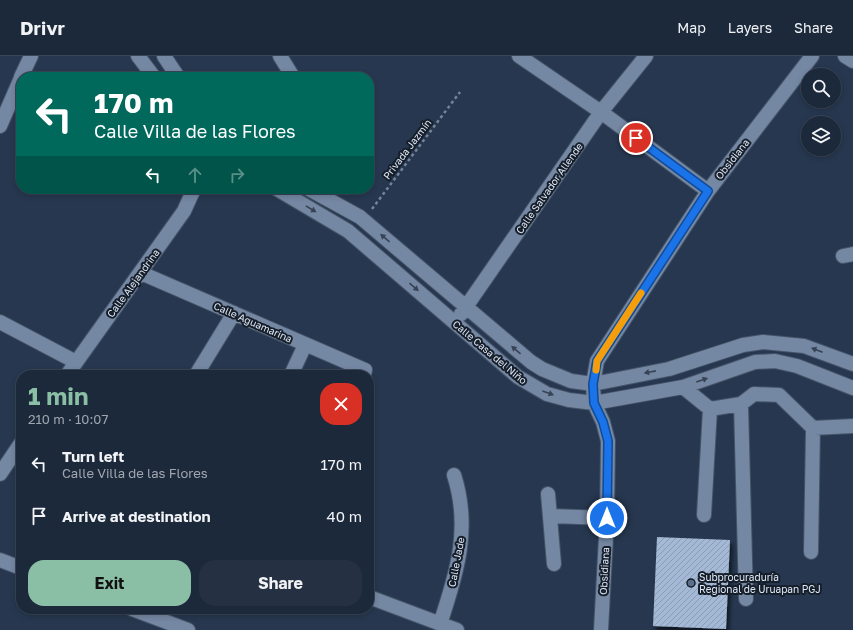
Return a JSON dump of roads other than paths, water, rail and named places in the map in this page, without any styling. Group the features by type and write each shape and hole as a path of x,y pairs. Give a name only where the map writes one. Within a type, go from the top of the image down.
{"street":[{"path":"23,72 30,56"},
{"path":"138,56 150,72"},
{"path":"164,56 175,72"},
{"path":"280,56 290,72"},
{"path":"518,56 601,112 708,191"},
{"name":"Calle Salvador Allende","path":"455,323 601,112 646,56"},
{"name":"Obsidiana","path":"601,630 607,518 608,441 603,422 594,403 593,384 597,361 708,191 812,56"},
{"path":"845,56 853,61"},
{"path":"0,126 16,89"},
{"name":"Calle Alejandrina","path":"70,370 184,211 192,194"},
{"name":"Calle Casa del Niño","path":"285,194 348,231 518,377 547,394 569,400 594,403 683,387 755,362 775,361 797,366 853,388"},
{"name":"Calle Casa del Niño","path":"318,194 364,220 531,362 542,370 571,381 593,384 670,368 743,344 763,342 804,346 853,364"},
{"name":"Calle Aguamarina","path":"141,273 360,370"},
{"path":"199,370 234,313"},
{"path":"0,322 76,362"},
{"path":"293,370 305,345"},
{"path":"683,387 710,409 741,404 754,394 780,394 813,428 810,552"},
{"path":"741,404 746,599"},
{"path":"704,515 710,409"},
{"path":"813,428 853,426"},
{"path":"0,474 15,464"},
{"name":"Calle Jade","path":"440,624 456,573 462,536 459,492 454,475"},
{"path":"548,494 554,564"},
{"path":"550,516 607,518"},
{"path":"0,560 16,566"},
{"path":"374,598 457,630"},
{"path":"145,614 188,630"}],"place":[{"name":"Subprocuraduría Regional de Uruapan PGJ","path":"691,583"}]}
